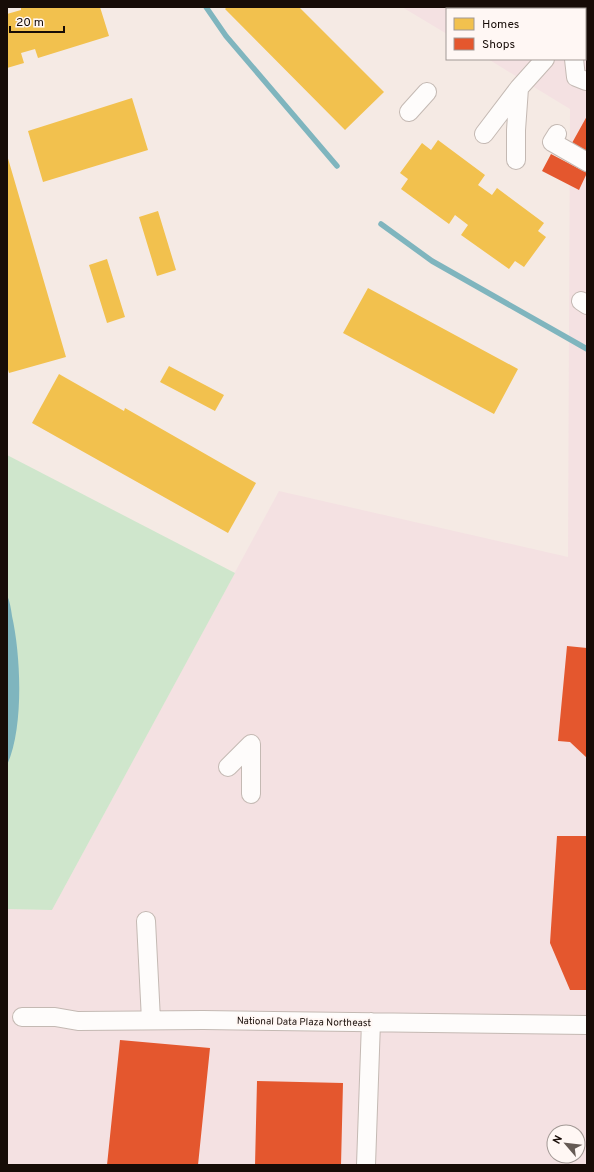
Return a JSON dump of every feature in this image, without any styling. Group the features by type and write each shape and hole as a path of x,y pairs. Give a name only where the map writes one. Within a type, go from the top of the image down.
{"street":[{"path":"484,134 519,88 544,60"},
{"path":"574,60 576,77 586,82"},
{"path":"516,160 516,130 519,88"},
{"path":"409,112 427,92"},
{"path":"557,134 552,142 587,162"},
{"path":"228,767 251,744 251,794"},
{"path":"146,921 151,1020"},
{"name":"National Data Plaza Northeast","path":"22,1017 55,1017 78,1021 151,1020 587,1025"},
{"path":"366,1165 371,1022"}],"shaded area":[{"path":"402,7 587,7 587,1165 7,1165 7,909 52,910 279,491 568,557 570,109 490,60 586,60 586,8 446,8 446,33"}],"green space":[{"path":"7,455 235,573 52,910 7,909"}],"water":[{"path":"7,595 15,632 19,671 19,692 16,732 7,765"}],"building: Homes":[{"path":"21,7 100,7 109,36 38,58 35,49 21,53 24,63 7,68 7,14 21,10"},
{"path":"227,7 299,7 384,92 345,130 225,9"},
{"path":"132,98 148,150 43,182 28,131"},
{"path":"438,140 485,175 478,185 492,195 497,188 544,223 538,231 546,237 524,267 515,261 509,269 461,235 468,225 455,215 449,224 401,189 408,179 400,173 422,143 431,150"},
{"path":"7,155 66,357 9,373 7,366"},
{"path":"158,211 176,270 157,276 139,217"},
{"path":"107,259 125,317 107,323 89,265"},
{"path":"368,288 518,369 494,414 343,333"},
{"path":"169,366 224,395 215,411 160,382"},
{"path":"59,374 124,411 125,408 256,483 228,533 32,423"}],"building: Shops":[{"path":"587,116 587,151 572,143"},
{"path":"551,154 587,173 579,190 542,171"},
{"path":"567,646 587,648 587,758 570,742 558,741"},
{"path":"557,836 587,836 587,990 570,990 550,943"},
{"path":"120,1040 210,1048 198,1165 107,1165"},
{"path":"257,1081 343,1083 341,1165 255,1165"}],"waterway":[{"path":"206,7 226,36 337,166"},
{"path":"381,224 432,261 587,349"}]}
